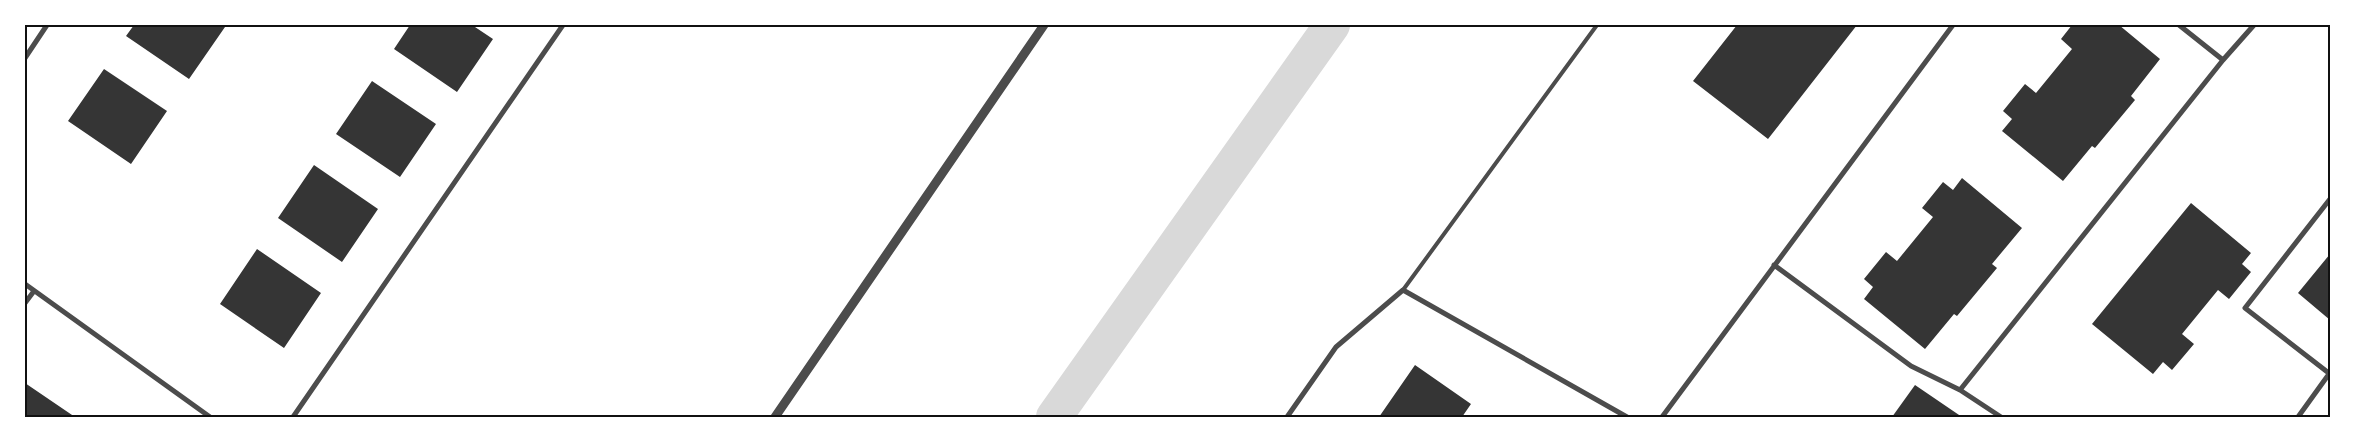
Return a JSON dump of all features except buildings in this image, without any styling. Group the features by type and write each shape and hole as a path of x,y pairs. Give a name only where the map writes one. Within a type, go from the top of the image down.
{"street":[{"path":"25,58 48,25"},
{"path":"293,417 563,25"},
{"path":"775,417 1044,25"},
{"path":"1662,417 1953,25"},
{"path":"2179,25 2223,60"},
{"path":"1960,390 2223,60 2254,25"},
{"path":"2298,417 2330,374 2245,308 2330,199"},
{"path":"1774,265 1911,366 1960,390 2001,417"},
{"path":"25,284 210,417"},
{"path":"1287,417 1336,347 1403,290 1627,417"},
{"path":"25,303 34,291"}],"lane":[{"path":"1403,290 1597,25"}],"waterway":[{"path":"1054,417 1332,25"}]}
